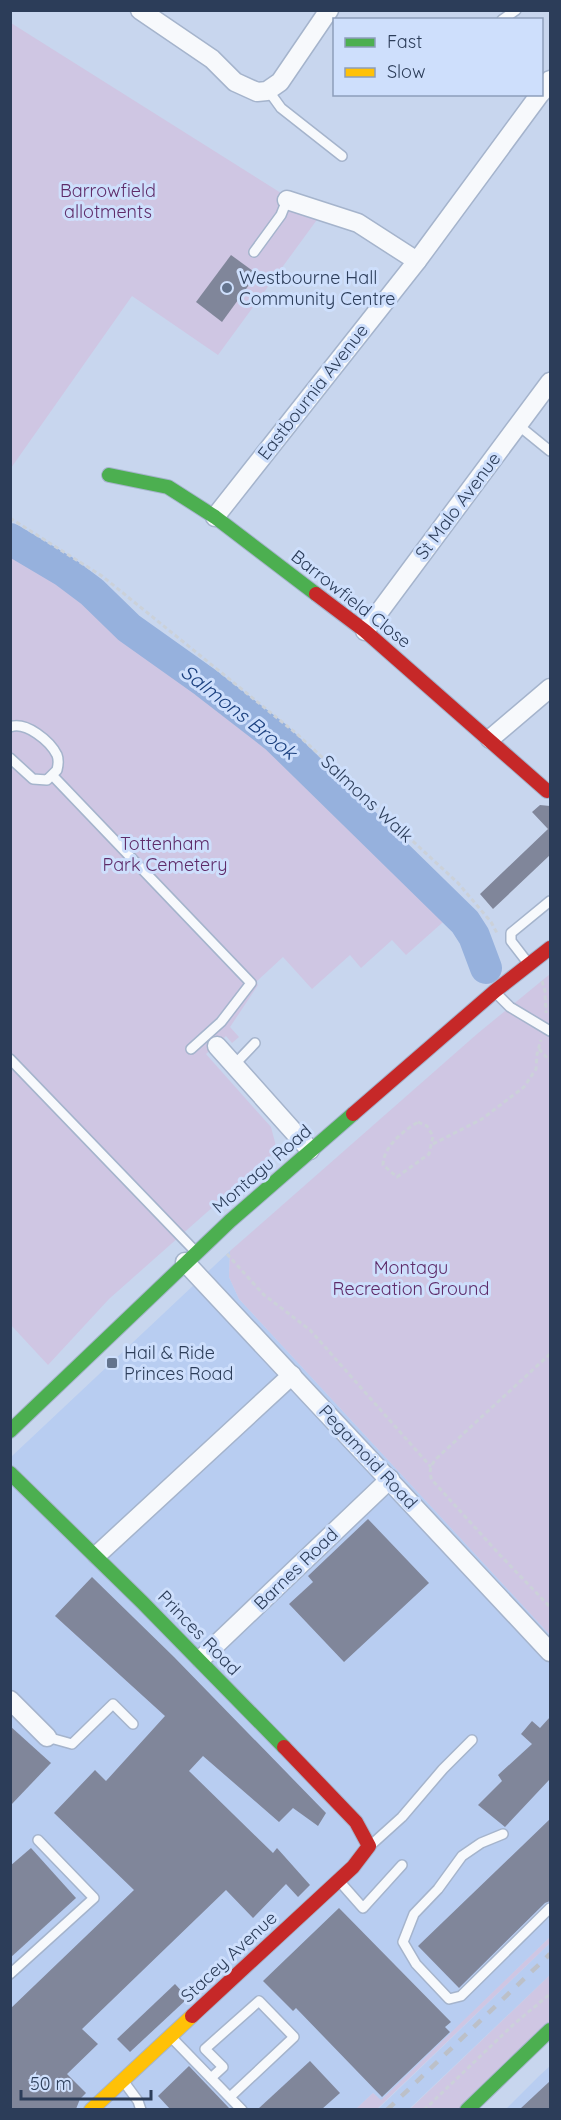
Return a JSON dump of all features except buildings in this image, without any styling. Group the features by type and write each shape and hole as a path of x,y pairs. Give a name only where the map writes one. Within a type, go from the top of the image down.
{"street":[{"path":"140,10 212,59 235,82 257,92 268,90 280,82 329,10"},
{"name":"Eastbournia Avenue","path":"215,517 417,261 539,96"},
{"path":"287,200 358,223 417,261"},
{"name":"St Malo Avenue","path":"365,631 550,382"},
{"name":"Barrowfield Close","path":"109,475 168,487 215,517 365,631 547,791"},
{"path":"490,739 550,688"},
{"name":"Montagu Road","path":"10,1431 191,1257 310,1150 550,948"},
{"path":"212,1040 310,1150"},
{"name":"Pegamoid Road","path":"191,1257 292,1375 550,1652"},
{"path":"97,1555 292,1375"},
{"name":"Princes Road","path":"10,1473 97,1555 201,1659 356,1822 369,1846"},
{"name":"Barnes Road","path":"201,1659 390,1479"},
{"path":"10,1700 47,1737"},
{"name":"Stacey Avenue","path":"91,2109 353,1867 369,1846"},
{"path":"466,2109 550,2030"}],"lane":[{"path":"268,90 280,108 342,156"},
{"path":"254,252 281,215 287,200"},
{"path":"518,425 550,451"},
{"path":"10,727 27,726 57,756 57,770 47,780 33,779 10,758"},
{"path":"53,776 250,983 221,1022 212,1040 191,1049"},
{"path":"529,965 511,941 511,933 550,901"},
{"path":"495,992 510,1007 547,1029"},
{"path":"234,1065 255,1043"},
{"path":"10,1059 191,1257"},
{"path":"47,1737 72,1744 113,1704 133,1724"},
{"path":"369,1846 402,1817 443,1769 472,1740"},
{"path":"503,1834 481,1843 462,1856 438,1889 414,1914 403,1942 416,1964 449,1999 460,1996 550,1908"},
{"path":"10,1974 94,1898 38,1840"},
{"path":"339,1880 363,1908 402,1865"},
{"path":"212,2078 223,2067 204,2049 259,2001 294,2037 230,2097"},
{"path":"170,2036 242,2109"},
{"path":"123,2080 134,2093 141,2109"}],"path":[{"name":"Salmons Walk","path":"10,518 102,576 297,734 458,884 491,922 499,936 511,941"},
{"path":"433,1144 432,1131 418,1122 388,1148 383,1158 383,1165 397,1177 429,1154 433,1144 482,1119 524,1087 536,1069 539,1049 547,1029 547,1006 541,977"},
{"path":"545,991 550,988"},
{"path":"539,1049 550,1061"},
{"path":"224,1251 263,1294 310,1330 431,1467"},
{"path":"550,1354 438,1457 431,1467 430,1474 432,1480 550,1607"},
{"path":"424,2109 514,2024 550,1994"}],"shaded area":[{"path":"230,1251 229,1277 239,1299 550,1635 550,1937 381,2101 373,2093 356,2109 11,2110 11,1457"},
{"path":"550,1943 550,1975 409,2109 377,2110"},
{"path":"550,2066 550,2109 505,2110 539,2076"}],"green space":[{"name":"Barrowfield allotments","path":"11,23 319,217 218,355 132,296 11,468"},
{"name":"Tottenham Park Cemetery","path":"10,557 50,579 76,599 85,591 127,631 183,670 271,739 451,915 406,955 392,940 361,968 350,955 312,989 283,957 256,982 258,985 230,1027 239,1037 232,1043 226,1036 206,1054 271,1127 277,1150 109,1299 48,1365 10,1324"},
{"name":"Montagu Recreation Ground","path":"550,974 550,1635 239,1299 229,1277 230,1251 477,1034"},
{"path":"550,1937 550,1943 377,2109 356,2109 373,2093 381,2100"},
{"path":"550,1975 550,2022 459,2109 409,2110"}],"waterway":[{"name":"Salmons Brook","path":"10,539 64,571 92,592 129,628 205,682 276,737 465,922 474,936 486,968"}],"railway":[{"path":"387,2110 550,1954"}],"traffic: fast":[{"path":"109,475 168,487 215,517 316,594"},
{"path":"10,1431 230,1221 353,1114"},
{"path":"10,1473 142,1602 284,1747"},
{"path":"467,2110 550,2030"}],"traffic: slow":[{"path":"91,2110 192,2016"}],"traffic: jam":[{"path":"316,594 365,631 547,791"},
{"path":"353,1114 495,991 550,948"},
{"path":"192,2016 353,1867 369,1846 356,1822 284,1747"}],"place":[{"name":"Westbourne Hall Community Centre","path":"227,288"},
{"name":"Hail & Ride Princes Road","path":"112,1363"}]}
